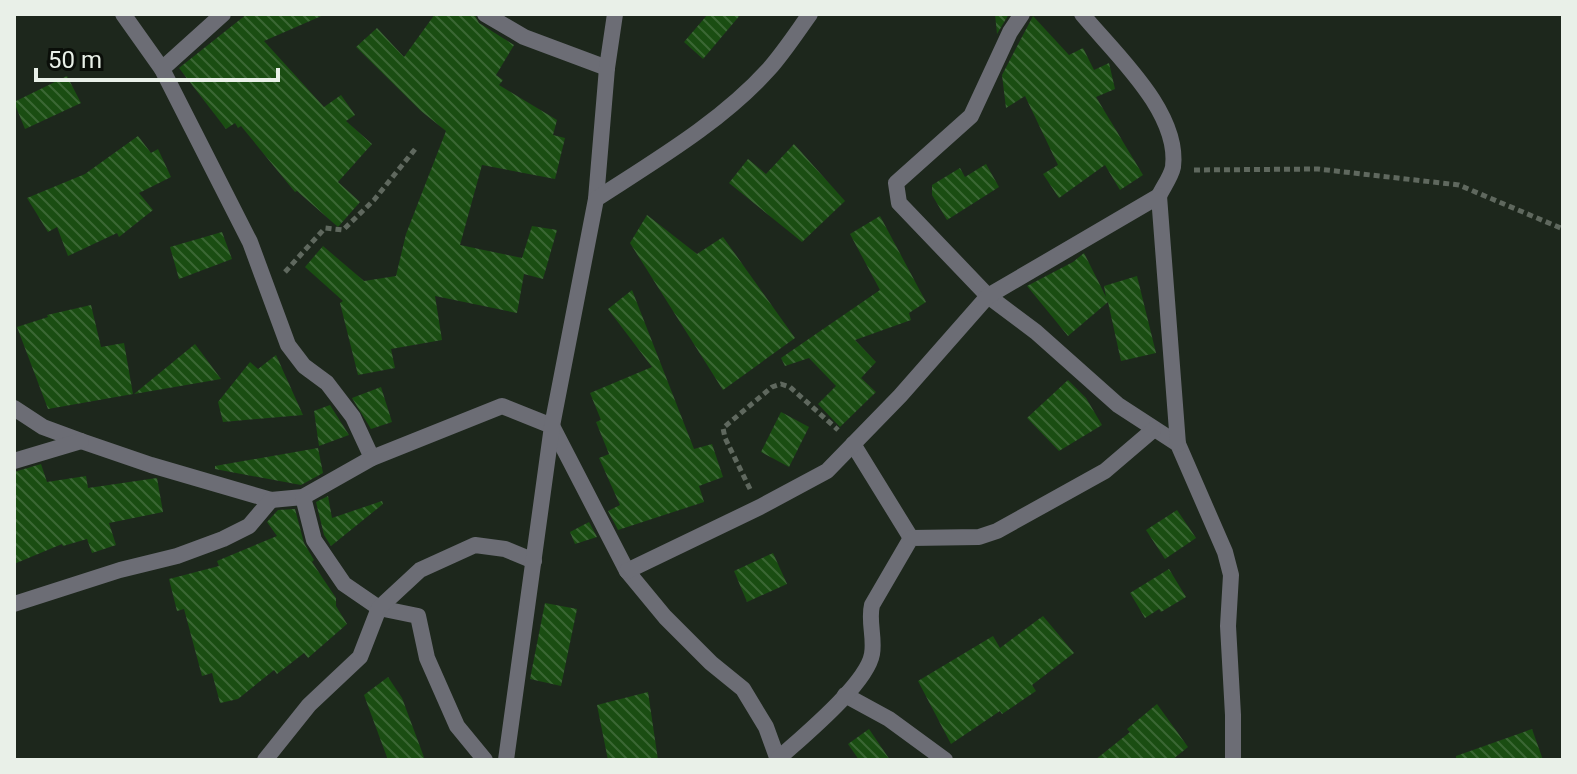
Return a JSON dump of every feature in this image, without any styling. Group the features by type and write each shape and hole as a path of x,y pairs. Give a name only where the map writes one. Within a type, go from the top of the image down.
{"street":[{"path":"123,14 162,69 250,242 288,345 304,366 327,383 353,417 372,458"},
{"path":"162,69 223,14"},
{"path":"485,14 524,37 607,68"},
{"path":"506,760 552,426 596,199 607,68 615,14"},
{"path":"596,199 683,143 729,105 769,69 810,14"},
{"path":"1022,14 1010,32 971,116 896,183 899,203 988,296 1036,332 1118,405 1178,444"},
{"path":"627,571 827,471 900,396 988,296 1159,196 1173,170 1173,141 1156,103 1082,14"},
{"path":"1159,196 1178,444 1225,552 1231,575 1228,626 1233,760"},
{"path":"14,408 43,427 81,441 271,500 303,497 372,458 502,406 552,426 627,571 665,617 711,663 743,689 766,727 778,760 866,671 873,653 869,615 872,605 911,538"},
{"path":"911,538 979,537 997,531 1105,471 1153,430"},
{"path":"14,461 81,441"},
{"path":"853,444 911,538"},
{"path":"303,497 314,540 344,584 379,608 418,616 427,658 457,726 485,760"},
{"path":"14,604 120,570 177,556 223,539 249,526 271,500"},
{"path":"265,760 309,705 360,657 379,608 420,570 475,545 505,549 534,561"},
{"path":"845,695 889,719 945,760"}],"path":[{"path":"268,289 325,228 343,230 374,200 416,148"},
{"path":"1173,170 1318,169 1459,185 1563,229"},
{"path":"760,507 725,438 723,428 772,387 781,384 790,387 853,444"}],"building":[{"path":"247,14 326,14 264,41 324,107 341,95 355,115 346,121 372,144 338,182 360,202 338,227 295,192 241,126 238,128 235,123 226,129 179,68"},
{"path":"435,14 474,14 479,23 514,45 496,75 503,80 499,85 557,120 553,135 565,138 555,179 482,165 460,245 522,258 532,226 557,230 543,279 524,274 517,313 435,296 442,340 391,349 395,368 358,375 340,303 343,301 305,267 323,246 364,281 396,276 406,234 446,131 421,111 356,47 377,28 404,57"},
{"path":"708,14 741,14 703,59 684,42"},
{"path":"995,14 1009,14 997,34"},
{"path":"1033,16 1069,55 1083,48 1094,70 1109,63 1115,89 1096,97 1143,175 1120,190 1105,165 1059,198 1043,174 1058,165 1025,96 1006,108 1002,75"},
{"path":"67,76 81,103 25,129 14,102"},
{"path":"138,136 151,153 158,149 171,177 139,193 153,210 119,237 117,233 68,256 57,227 48,232 27,198 85,174"},
{"path":"794,144 845,201 802,242 729,183 748,159 766,174"},
{"path":"986,164 999,187 947,220 932,195 932,185 960,168 965,177"},
{"path":"647,215 697,254 723,237 795,338 723,390 630,243"},
{"path":"880,216 926,302 909,313 911,320 855,340 876,362 861,378 876,392 840,427 818,404 836,386 809,358 785,366 781,358 880,290 850,234"},
{"path":"222,232 232,259 179,279 170,247"},
{"path":"1084,253 1106,297 1104,286 1137,276 1156,353 1121,361 1108,302 1068,336 1027,286"},
{"path":"632,290 694,449 712,444 723,477 699,486 704,502 618,530 608,511 620,505 599,458 609,454 596,422 601,420 590,393 652,367 608,309"},
{"path":"91,305 101,347 124,343 133,394 48,409 17,327 47,315"},
{"path":"195,344 221,379 134,394"},
{"path":"276,355 303,415 223,422 218,402 250,362 258,369"},
{"path":"1068,380 1086,398 1102,425 1059,451 1027,418"},
{"path":"381,387 392,422 371,429 352,398"},
{"path":"330,405 349,435 319,446 314,411"},
{"path":"781,412 809,427 789,467 761,452"},
{"path":"318,448 323,473 301,485 215,469 215,466"},
{"path":"41,464 47,482 86,476 88,488 157,478 163,512 109,523 116,545 92,553 87,539 62,544 14,564 14,472"},
{"path":"328,496 332,518 382,501 383,504 331,546 324,535 316,502"},
{"path":"295,509 304,543 314,560 312,562 336,598 336,606 347,624 308,658 304,653 277,674 274,670 238,699 220,703 212,673 202,676 184,609 177,611 169,579 219,566 217,561 277,536 267,522 278,510"},
{"path":"1177,510 1196,538 1165,559 1146,530"},
{"path":"589,522 597,537 575,544 570,532"},
{"path":"773,553 787,584 747,602 734,571"},
{"path":"1169,569 1186,597 1145,618 1130,593"},
{"path":"545,603 577,609 561,686 530,679"},
{"path":"1043,616 1074,653 1032,685 1036,691 951,744 918,681 993,636 1000,648"},
{"path":"388,677 402,698 425,760 388,760 364,695"},
{"path":"648,692 658,760 608,760 597,705"},
{"path":"1157,704 1188,747 1172,760 1095,760 1130,732 1127,729"},
{"path":"869,729 890,760 859,760 848,744"},
{"path":"1532,729 1543,760 1456,760 1456,756"}]}
